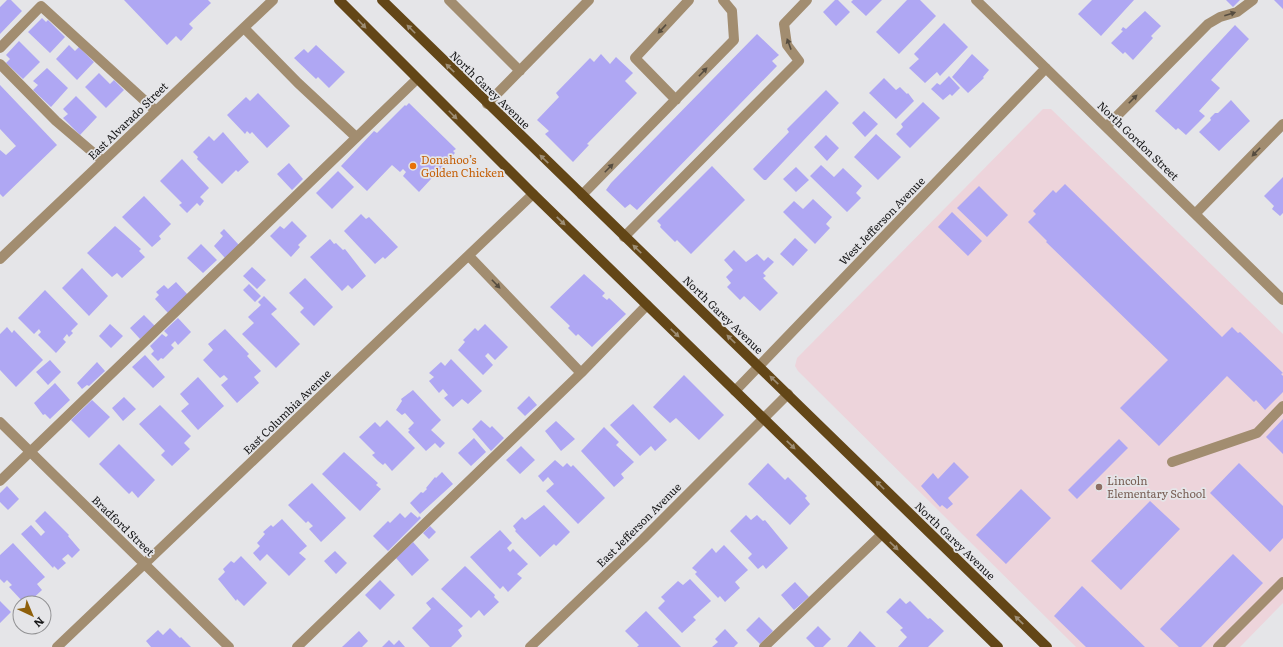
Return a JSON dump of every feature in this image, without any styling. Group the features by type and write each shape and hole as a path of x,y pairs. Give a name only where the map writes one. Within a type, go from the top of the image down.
{"main road":[{"path":"338,0 533,194 998,647"},
{"name":"North Garey Avenue","path":"382,0 487,104 760,366 1047,647"}],"street":[{"name":"East Alvarado Street","path":"0,259 104,162 273,0"},
{"path":"449,0 520,71"},
{"path":"487,104 589,0"},
{"path":"676,100 635,58 689,0"},
{"path":"582,195 734,40 732,10 722,0"},
{"path":"624,237 799,61 787,45 784,24 807,0"},
{"name":"North Gordon Street","path":"976,0 1283,300"},
{"path":"1106,127 1208,24 1220,17 1237,12 1253,0"},
{"path":"0,48 42,6 156,112"},
{"path":"244,28 298,83 356,137"},
{"path":"0,64 56,121 104,162"},
{"name":"West Jefferson Avenue","path":"735,391 1046,68"},
{"path":"0,481 417,79"},
{"path":"1195,214 1283,124"},
{"name":"East Columbia Avenue","path":"57,647 533,194"},
{"path":"469,256 581,372"},
{"path":"297,647 581,372 648,305"},
{"name":"East Jefferson Avenue","path":"530,647 643,539 788,394"},
{"path":"1172,462 1257,433 1283,406"},
{"name":"Bradford Street","path":"0,422 229,647"},
{"path":"764,647 882,534"},
{"path":"1218,647 1283,582"}],"shaded area":[{"name":"Lincoln Elementary School","path":"1043,109 1051,109 1283,334 1283,603 1240,647 1076,647 798,371 795,366 797,358"}],"building":[{"path":"7,0 11,0 22,11 0,34 0,7"},
{"path":"124,0 208,0 211,3 189,24 193,28 181,41 176,36 167,45"},
{"path":"835,0 838,0 850,12 836,26 823,12"},
{"path":"853,0 882,0 866,16 851,2"},
{"path":"907,0 920,0 936,16 899,54 876,32"},
{"path":"1092,0 1134,0 1101,36 1078,14"},
{"path":"1226,0 1240,0 1233,7"},
{"path":"1274,0 1283,0 1283,9"},
{"path":"1145,11 1161,26 1151,36 1153,38 1133,60 1125,52 1123,54 1111,43 1123,31 1121,30 1123,27 1126,29"},
{"path":"42,18 46,22 48,20 65,37 50,53 28,32"},
{"path":"944,23 968,47 940,76 937,72 925,83 909,68 919,59 914,54"},
{"path":"1235,25 1249,39 1211,80 1220,88 1199,111 1205,116 1186,135 1178,128 1176,130 1155,111"},
{"path":"757,34 779,55 772,61 777,66 637,210 630,204 625,208 606,190 611,183"},
{"path":"19,41 40,62 23,79 6,63 10,59 6,55"},
{"path":"69,45 75,51 79,47 94,62 77,80 56,59"},
{"path":"316,45 345,72 329,88 318,77 316,79 294,58 304,49 308,53"},
{"path":"601,54 610,64 616,57 633,73 625,81 637,93 587,144 589,145 573,162 545,134 549,131 537,120 559,97 556,93 590,58 594,62"},
{"path":"972,54 989,70 983,77 984,78 968,93 952,77"},
{"path":"47,68 68,88 51,107 33,90 38,85 33,81"},
{"path":"99,73 110,84 114,80 124,90 106,108 85,87"},
{"path":"949,76 960,88 952,96 950,94 943,100 931,89 937,83 940,85"},
{"path":"884,78 896,90 900,87 907,94 908,93 914,101 896,119 869,93"},
{"path":"0,85 57,145 3,197 0,194 0,150 6,155 16,146 0,129"},
{"path":"826,90 839,103 766,180 764,180 753,169 789,132 787,129"},
{"path":"258,93 290,126 267,148 252,132 250,134 247,131 245,134 227,115 246,97 250,101"},
{"path":"76,96 97,117 80,135 63,118 68,114 63,109"},
{"path":"1231,100 1250,121 1219,151 1199,132 1211,120 1210,118 1215,113 1218,113"},
{"path":"923,102 940,118 910,148 896,134 903,127 901,124"},
{"path":"409,103 456,149 453,151 455,153 419,192 403,176 406,172 403,169 400,172 392,165 367,191 341,166 374,131 377,133 405,105 406,106"},
{"path":"864,111 878,124 865,137 852,123"},
{"path":"223,132 249,162 238,172 236,170 222,184 197,159 198,157 193,152 209,136 214,141"},
{"path":"876,134 901,157 878,180 854,157"},
{"path":"826,135 839,148 827,161 814,147"},
{"path":"182,159 209,188 200,197 204,201 200,206 197,203 187,213 179,205 182,203 160,181"},
{"path":"289,163 303,179 292,190 277,174"},
{"path":"821,165 834,177 843,168 862,186 856,193 861,198 847,212 810,176"},
{"path":"712,166 745,200 691,254 677,240 675,242 660,227 661,225 657,221"},
{"path":"796,167 809,180 796,192 783,179"},
{"path":"338,171 354,187 332,209 316,193"},
{"path":"1283,177 1283,213 1280,216 1272,209 1274,206 1264,196"},
{"path":"1065,184 1222,337 1232,327 1238,333 1240,332 1283,373 1281,374 1283,376 1283,392 1265,410 1256,400 1254,402 1227,376 1159,446 1120,408 1168,360 1046,242 1047,241 1028,222 1036,214 1033,211 1053,190 1056,193"},
{"path":"979,186 1008,215 987,237 957,208"},
{"path":"144,196 171,224 159,236 161,239 152,247 122,217"},
{"path":"813,199 832,217 826,224 830,228 815,244 783,212 794,201 803,209"},
{"path":"952,212 982,241 968,256 938,227"},
{"path":"361,214 366,219 369,217 398,247 385,259 383,257 375,264 344,231"},
{"path":"292,221 307,236 298,245 300,247 291,257 270,236 280,226 284,229"},
{"path":"115,226 141,249 139,251 145,257 122,278 117,273 112,277 87,253"},
{"path":"224,229 239,245 225,258 214,246 223,236 220,233"},
{"path":"795,238 808,250 793,266 780,254"},
{"path":"330,239 334,244 336,243 343,250 345,249 366,276 352,289 348,285 342,291 310,257"},
{"path":"201,244 217,260 203,273 187,258"},
{"path":"734,250 746,262 757,254 764,261 768,257 774,262 763,273 766,276 763,278 778,293 760,311 744,296 740,300 727,287 731,283 726,277 733,270 724,260"},
{"path":"252,267 266,280 257,289 243,276"},
{"path":"82,268 108,296 89,316 62,288"},
{"path":"584,274 605,293 602,296 607,300 609,298 626,314 592,347 578,334 576,336 568,328 570,326 550,307"},
{"path":"305,278 333,307 314,326 300,312 304,308 289,293"},
{"path":"176,282 188,295 168,313 155,299 159,295 156,292 164,285 168,289"},
{"path":"249,284 261,296 255,302 243,290"},
{"path":"45,290 78,324 71,331 73,333 69,337 67,334 63,339 66,342 56,353 38,335 41,332 39,329 34,334 18,318"},
{"path":"264,296 277,309 271,314 300,344 276,368 242,334 254,323 248,317 261,305 258,302"},
{"path":"144,315 155,326 140,339 130,328"},
{"path":"178,318 191,332 178,345 175,341 171,345 174,348 163,359 161,358 158,361 151,354 154,351 150,346 162,334 166,337 168,335 164,331"},
{"path":"110,324 123,336 111,348 99,336"},
{"path":"485,324 508,347 495,360 488,353 485,356 493,365 483,375 458,350 465,342 463,340 475,328 478,331"},
{"path":"7,327 12,333 14,330 43,360 16,387 0,370 0,334"},
{"path":"225,329 249,354 247,356 261,371 254,377 259,383 237,403 221,385 228,379 224,375 220,378 203,360 213,350 208,344"},
{"path":"145,355 165,377 153,388 132,367"},
{"path":"451,359 482,391 468,404 462,399 453,407 444,398 448,395 443,389 439,393 429,381 434,377 429,373 441,362 445,366"},
{"path":"50,360 61,372 48,385 36,372"},
{"path":"97,362 105,371 89,386 87,385 82,389 77,383"},
{"path":"684,375 724,415 699,440 676,418 670,423 653,407"},
{"path":"198,377 224,406 198,430 181,411 189,404 180,394"},
{"path":"55,383 70,400 50,419 45,414 43,415 34,403"},
{"path":"413,390 441,420 431,430 445,443 440,448 435,443 426,451 408,432 410,430 408,429 414,423 405,413 402,415 396,410 402,401 401,399"},
{"path":"529,396 537,405 525,416 517,408"},
{"path":"124,397 136,409 123,421 112,408"},
{"path":"92,400 110,417 89,438 71,420"},
{"path":"633,404 667,440 655,451 651,446 640,456 610,425"},
{"path":"160,405 191,436 184,443 190,449 172,466 161,455 165,451 139,424"},
{"path":"1283,419 1283,454 1266,437"},
{"path":"387,420 415,448 392,471 385,463 383,465 372,455 375,453 359,437 375,422 380,427"},
{"path":"481,420 490,428 492,426 504,438 491,451 472,429"},
{"path":"556,421 575,439 561,451 545,431"},
{"path":"604,427 619,442 616,445 634,462 621,474 624,478 614,487 581,451"},
{"path":"474,438 486,452 471,466 458,453"},
{"path":"1119,439 1128,448 1077,499 1068,490"},
{"path":"119,444 155,480 138,498 132,491 129,494 99,464"},
{"path":"521,446 535,460 520,474 506,460"},
{"path":"344,452 378,483 376,485 381,489 360,511 322,474"},
{"path":"555,460 563,467 567,463 571,467 573,465 605,498 578,524 546,491 554,484 548,477 543,482 538,476"},
{"path":"954,462 969,477 948,498 953,504 947,509 942,505 940,507 921,486 933,473 938,479"},
{"path":"768,463 785,480 788,477 807,496 805,498 810,504 790,525 748,484"},
{"path":"1239,463 1283,506 1283,538 1270,552 1210,493"},
{"path":"442,472 453,484 420,514 410,503 421,492 423,493 435,477 436,478"},
{"path":"312,483 346,518 321,542 309,529 313,526 308,521 306,523 288,505"},
{"path":"7,486 19,499 8,510 0,502 0,493"},
{"path":"1021,489 1051,518 1006,564 976,535"},
{"path":"1150,501 1180,529 1121,590 1091,561"},
{"path":"544,505 570,532 556,546 554,544 540,557 515,531 516,530 513,526 522,517 525,520"},
{"path":"45,511 69,535 68,536 80,550 72,558 68,554 62,559 66,563 58,570 54,566 53,568 21,534 31,525 41,536 45,532 35,521"},
{"path":"411,512 418,518 419,516 421,518 388,551 373,536 388,521 390,523 400,513 405,518"},
{"path":"746,515 751,520 757,515 763,521 765,520 788,548 766,569 763,565 758,569 748,558 752,554 730,531"},
{"path":"282,519 307,546 299,553 306,559 289,576 267,554 260,561 253,553 260,546 257,543 265,534 263,532 271,525 273,527"},
{"path":"430,526 436,532 429,539 423,533"},
{"path":"500,530 512,543 507,548 510,552 513,549 528,564 517,574 522,578 508,592 503,586 500,589 470,557"},
{"path":"413,542 429,560 412,576 396,558"},
{"path":"13,543 45,577 37,584 42,590 37,595 16,595 9,587 12,585 7,580 4,583 0,579 0,555"},
{"path":"724,545 748,570 735,582 740,588 725,602 720,596 718,598 695,574 697,572 692,568 712,548 716,553"},
{"path":"335,551 347,563 336,574 324,561"},
{"path":"1233,554 1263,583 1201,647 1179,647 1160,629"},
{"path":"241,556 267,583 244,606 237,599 236,601 218,579 225,572 223,569 231,561 234,563"},
{"path":"465,566 495,595 494,597 499,602 484,616 479,610 471,618 441,589"},
{"path":"690,579 711,601 693,617 696,620 682,633 658,608 665,601 661,597 678,581 683,585"},
{"path":"380,580 395,595 380,610 365,595"},
{"path":"795,582 809,597 794,610 781,595"},
{"path":"1082,586 1145,647 1086,647 1054,616"},
{"path":"433,597 463,626 458,630 462,636 451,647 430,647 412,628 431,609 426,603"},
{"path":"900,598 906,604 910,601 928,619 930,618 944,631 928,647 898,647 907,637 900,630 903,628 886,612"},
{"path":"0,601 11,612 0,623"},
{"path":"646,611 681,647 637,647 639,645 625,631"},
{"path":"759,617 773,631 760,644 746,630"},
{"path":"818,626 831,639 823,647 815,647 806,638"},
{"path":"170,628 191,647 151,647 146,641 158,630 163,635"},
{"path":"725,629 738,643 734,647 712,647 718,642 715,639"},
{"path":"359,631 368,641 362,647 342,647"},
{"path":"860,631 876,647 847,647"},
{"path":"389,640 394,645 399,640 405,647 382,647"}],"place":[{"name":"Donahoo’s Golden Chicken","path":"413,166"},
{"name":"Lincoln Elementary School","path":"1099,487"}]}
